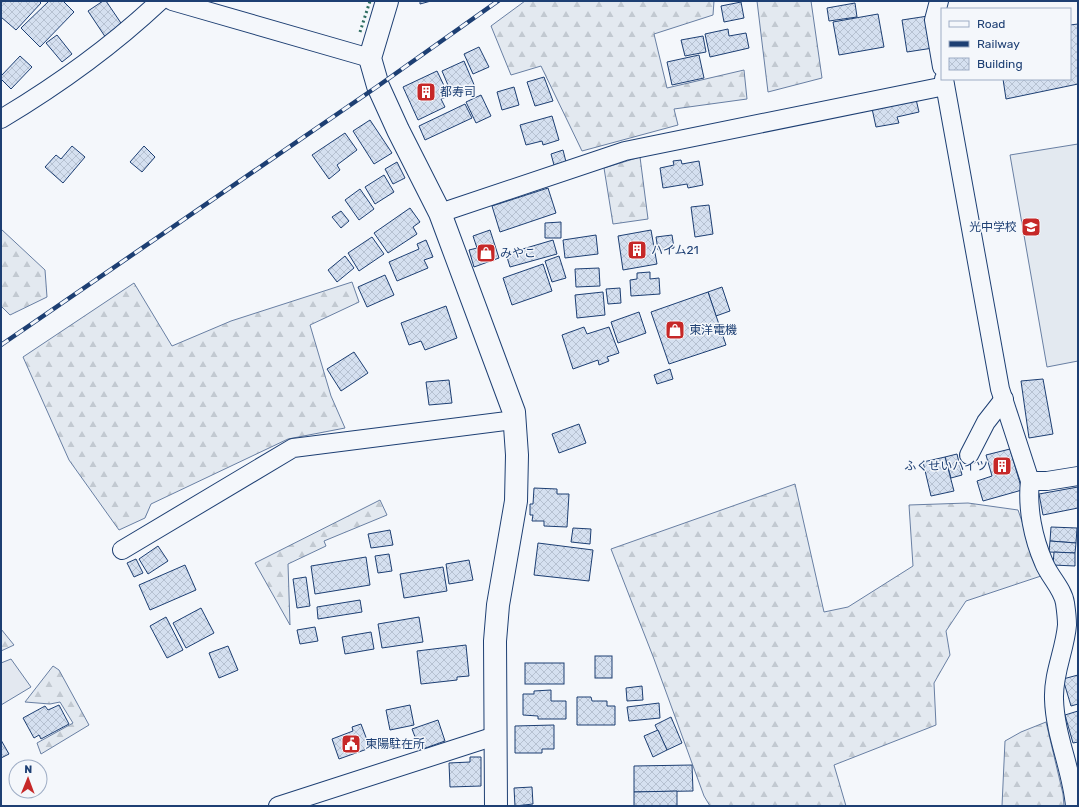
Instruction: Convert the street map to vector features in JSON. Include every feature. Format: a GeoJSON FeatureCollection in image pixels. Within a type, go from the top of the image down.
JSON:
{"type":"FeatureCollection","features":[{"type":"Feature","properties":{"kind":"street"},"geometry":{"type":"LineString","coordinates":[[1,119],[38,97],[96,57],[128,31],[160,1]]}},
{"type":"Feature","properties":{"kind":"street"},"geometry":{"type":"LineString","coordinates":[[172,1],[370,58]]}},
{"type":"Feature","properties":{"kind":"street"},"geometry":{"type":"LineString","coordinates":[[387,1],[370,58],[378,86],[394,122],[440,213],[514,412],[517,455],[516,501],[498,605],[495,641],[494,736],[496,806]]}},
{"type":"Feature","properties":{"kind":"street"},"geometry":{"type":"LineString","coordinates":[[939,1],[934,20],[941,61]]}},
{"type":"Feature","properties":{"kind":"street"},"geometry":{"type":"LineString","coordinates":[[440,213],[625,151],[945,82],[1000,389],[1030,481],[1028,497],[1033,531],[1044,564],[1065,601],[1067,624],[1056,675],[1054,699],[1056,724],[1075,796]]}},
{"type":"Feature","properties":{"kind":"street"},"geometry":{"type":"LineString","coordinates":[[969,455],[986,422],[1004,399]]}},
{"type":"Feature","properties":{"kind":"street"},"geometry":{"type":"LineString","coordinates":[[122,550],[293,448],[514,420]]}},
{"type":"Feature","properties":{"kind":"street"},"geometry":{"type":"LineString","coordinates":[[1030,481],[1047,481],[1078,476]]}},
{"type":"Feature","properties":{"kind":"street"},"geometry":{"type":"LineString","coordinates":[[278,806],[494,736]]}},
{"type":"Feature","properties":{"kind":"green space"},"geometry":{"type":"Polygon","coordinates":[[[525,1],[714,1],[713,15],[654,34],[667,88],[744,70],[747,99],[674,109],[678,125],[582,151],[541,66],[511,75],[491,26],[525,1]]]}},
{"type":"Feature","properties":{"kind":"green space"},"geometry":{"type":"Polygon","coordinates":[[[757,1],[811,1],[822,78],[768,92],[757,1]]]}},
{"type":"Feature","properties":{"kind":"green space"},"geometry":{"type":"Polygon","coordinates":[[[1078,144],[1078,361],[1047,367],[1010,155],[1078,144]]]}},
{"type":"Feature","properties":{"kind":"green space"},"geometry":{"type":"Polygon","coordinates":[[[640,157],[648,219],[613,224],[604,168],[640,157]]]}},
{"type":"Feature","properties":{"kind":"green space"},"geometry":{"type":"Polygon","coordinates":[[[1,229],[45,270],[47,297],[10,315],[1,306],[1,229]]]}},
{"type":"Feature","properties":{"kind":"green space"},"geometry":{"type":"Polygon","coordinates":[[[352,282],[359,302],[310,325],[331,396],[345,428],[288,439],[151,504],[145,518],[119,530],[69,460],[23,357],[134,283],[172,346],[231,321],[352,282]]]}},
{"type":"Feature","properties":{"kind":"green space"},"geometry":{"type":"Polygon","coordinates":[[[795,484],[824,612],[848,607],[913,566],[909,505],[968,503],[1018,510],[1041,576],[966,601],[946,631],[950,655],[934,683],[936,725],[834,765],[846,806],[710,806],[704,796],[654,659],[611,549],[795,484]]]}},
{"type":"Feature","properties":{"kind":"green space"},"geometry":{"type":"Polygon","coordinates":[[[380,500],[387,515],[324,541],[326,546],[288,564],[290,625],[255,563],[380,500]]]}},
{"type":"Feature","properties":{"kind":"green space"},"geometry":{"type":"Polygon","coordinates":[[[1,629],[14,645],[1,651],[1,629]]]}},
{"type":"Feature","properties":{"kind":"green space"},"geometry":{"type":"Polygon","coordinates":[[[53,666],[59,670],[89,725],[41,754],[37,743],[73,723],[60,702],[50,704],[25,702],[53,666]]]}},
{"type":"Feature","properties":{"kind":"green space"},"geometry":{"type":"Polygon","coordinates":[[[1046,722],[1063,794],[1064,806],[1002,806],[1005,741],[1021,732],[1046,722]]]}},
{"type":"Feature","properties":{"kind":"shaded area"},"geometry":{"type":"Polygon","coordinates":[[[11,659],[31,687],[1,705],[1,663],[11,659]]]}},
{"type":"Feature","properties":{"kind":"building"},"geometry":{"type":"Polygon","coordinates":[[[1,1],[39,1],[41,3],[16,30],[1,17],[1,1]]]}},
{"type":"Feature","properties":{"kind":"building"},"geometry":{"type":"Polygon","coordinates":[[[49,1],[63,1],[74,12],[40,47],[21,28],[49,1]]]}},
{"type":"Feature","properties":{"kind":"building"},"geometry":{"type":"Polygon","coordinates":[[[103,1],[106,1],[123,26],[106,38],[88,11],[103,1]]]}},
{"type":"Feature","properties":{"kind":"building"},"geometry":{"type":"Polygon","coordinates":[[[420,1],[431,1],[420,4],[420,1]]]}},
{"type":"Feature","properties":{"kind":"building"},"geometry":{"type":"Polygon","coordinates":[[[741,2],[744,18],[724,22],[721,6],[741,2]]]}},
{"type":"Feature","properties":{"kind":"building"},"geometry":{"type":"Polygon","coordinates":[[[855,3],[857,17],[829,21],[827,8],[855,3]]]}},
{"type":"Feature","properties":{"kind":"building"},"geometry":{"type":"Polygon","coordinates":[[[878,14],[884,47],[839,55],[833,22],[878,14]]]}},
{"type":"Feature","properties":{"kind":"building"},"geometry":{"type":"Polygon","coordinates":[[[928,16],[933,48],[907,52],[902,20],[928,16]]]}},
{"type":"Feature","properties":{"kind":"building"},"geometry":{"type":"Polygon","coordinates":[[[1078,24],[1078,84],[1006,99],[1003,80],[1071,80],[1071,25],[1078,24]]]}},
{"type":"Feature","properties":{"kind":"building"},"geometry":{"type":"Polygon","coordinates":[[[728,29],[729,36],[746,33],[749,48],[710,57],[705,34],[728,29]]]}},
{"type":"Feature","properties":{"kind":"building"},"geometry":{"type":"Polygon","coordinates":[[[57,35],[72,54],[62,62],[46,43],[57,35]]]}},
{"type":"Feature","properties":{"kind":"building"},"geometry":{"type":"Polygon","coordinates":[[[703,36],[706,52],[685,56],[681,40],[703,36]]]}},
{"type":"Feature","properties":{"kind":"building"},"geometry":{"type":"Polygon","coordinates":[[[479,47],[489,67],[473,74],[464,54],[479,47]]]}},
{"type":"Feature","properties":{"kind":"building"},"geometry":{"type":"Polygon","coordinates":[[[699,55],[704,78],[672,85],[667,62],[699,55]]]}},
{"type":"Feature","properties":{"kind":"building"},"geometry":{"type":"Polygon","coordinates":[[[20,56],[32,67],[11,89],[1,79],[1,76],[20,56]]]}},
{"type":"Feature","properties":{"kind":"building"},"geometry":{"type":"Polygon","coordinates":[[[464,61],[475,87],[453,97],[442,71],[464,61]]]}},
{"type":"Feature","properties":{"kind":"building","name":"都寿司"},"geometry":{"type":"Polygon","coordinates":[[[437,71],[449,96],[441,99],[445,107],[418,120],[403,87],[437,71]]]}},
{"type":"Feature","properties":{"kind":"building"},"geometry":{"type":"Polygon","coordinates":[[[544,77],[553,101],[535,106],[527,82],[544,77]]]}},
{"type":"Feature","properties":{"kind":"building"},"geometry":{"type":"Polygon","coordinates":[[[514,87],[519,105],[502,110],[497,92],[514,87]]]}},
{"type":"Feature","properties":{"kind":"building"},"geometry":{"type":"Polygon","coordinates":[[[481,95],[491,116],[476,123],[466,102],[481,95]]]}},
{"type":"Feature","properties":{"kind":"building"},"geometry":{"type":"Polygon","coordinates":[[[915,95],[919,112],[897,117],[899,123],[876,127],[871,104],[915,95]]]}},
{"type":"Feature","properties":{"kind":"building"},"geometry":{"type":"Polygon","coordinates":[[[465,104],[472,118],[425,140],[419,126],[465,104]]]}},
{"type":"Feature","properties":{"kind":"building"},"geometry":{"type":"Polygon","coordinates":[[[552,116],[559,140],[543,145],[542,141],[526,145],[520,125],[552,116]]]}},
{"type":"Feature","properties":{"kind":"building"},"geometry":{"type":"Polygon","coordinates":[[[370,120],[392,153],[374,164],[353,131],[370,120]]]}},
{"type":"Feature","properties":{"kind":"building"},"geometry":{"type":"Polygon","coordinates":[[[345,133],[357,150],[337,165],[340,170],[329,179],[312,155],[345,133]]]}},
{"type":"Feature","properties":{"kind":"building"},"geometry":{"type":"Polygon","coordinates":[[[72,146],[85,157],[63,183],[45,167],[56,155],[61,159],[72,146]]]}},
{"type":"Feature","properties":{"kind":"building"},"geometry":{"type":"Polygon","coordinates":[[[144,146],[155,157],[142,172],[130,162],[144,146]]]}},
{"type":"Feature","properties":{"kind":"building"},"geometry":{"type":"Polygon","coordinates":[[[563,150],[566,162],[554,165],[551,154],[563,150]]]}},
{"type":"Feature","properties":{"kind":"building"},"geometry":{"type":"Polygon","coordinates":[[[681,160],[682,164],[699,161],[703,185],[688,188],[687,184],[663,188],[660,168],[674,165],[673,161],[681,160]]]}},
{"type":"Feature","properties":{"kind":"building"},"geometry":{"type":"Polygon","coordinates":[[[397,162],[405,178],[393,184],[385,169],[397,162]]]}},
{"type":"Feature","properties":{"kind":"building"},"geometry":{"type":"Polygon","coordinates":[[[384,175],[394,192],[375,204],[365,187],[384,175]]]}},
{"type":"Feature","properties":{"kind":"building"},"geometry":{"type":"Polygon","coordinates":[[[548,188],[556,213],[500,232],[492,206],[548,188]]]}},
{"type":"Feature","properties":{"kind":"building"},"geometry":{"type":"Polygon","coordinates":[[[360,189],[374,209],[359,220],[345,200],[360,189]]]}},
{"type":"Feature","properties":{"kind":"building"},"geometry":{"type":"Polygon","coordinates":[[[709,205],[713,234],[695,237],[691,207],[709,205]]]}},
{"type":"Feature","properties":{"kind":"building"},"geometry":{"type":"Polygon","coordinates":[[[410,208],[420,222],[413,227],[417,234],[388,253],[374,233],[410,208]]]}},
{"type":"Feature","properties":{"kind":"building"},"geometry":{"type":"Polygon","coordinates":[[[341,211],[349,221],[341,228],[332,217],[341,211]]]}},
{"type":"Feature","properties":{"kind":"building"},"geometry":{"type":"Polygon","coordinates":[[[561,222],[561,238],[545,238],[545,223],[561,222]]]}},
{"type":"Feature","properties":{"kind":"building"},"geometry":{"type":"Polygon","coordinates":[[[490,230],[499,258],[474,267],[469,250],[477,248],[473,236],[490,230]]]}},
{"type":"Feature","properties":{"kind":"building","name":"ハイム21"},"geometry":{"type":"Polygon","coordinates":[[[651,230],[657,264],[623,270],[618,236],[651,230]]]}},
{"type":"Feature","properties":{"kind":"building"},"geometry":{"type":"Polygon","coordinates":[[[596,235],[598,254],[565,258],[563,240],[596,235]]]}},
{"type":"Feature","properties":{"kind":"building"},"geometry":{"type":"Polygon","coordinates":[[[672,235],[674,248],[658,250],[656,237],[672,235]]]}},
{"type":"Feature","properties":{"kind":"building"},"geometry":{"type":"Polygon","coordinates":[[[372,237],[384,254],[359,271],[348,253],[372,237]]]}},
{"type":"Feature","properties":{"kind":"building"},"geometry":{"type":"Polygon","coordinates":[[[426,240],[433,257],[424,260],[428,268],[397,281],[389,262],[419,249],[417,244],[426,240]]]}},
{"type":"Feature","properties":{"kind":"building"},"geometry":{"type":"Polygon","coordinates":[[[553,240],[557,254],[510,267],[506,254],[553,240]]]}},
{"type":"Feature","properties":{"kind":"building"},"geometry":{"type":"Polygon","coordinates":[[[345,256],[354,268],[337,282],[328,270],[345,256]]]}},
{"type":"Feature","properties":{"kind":"building"},"geometry":{"type":"Polygon","coordinates":[[[559,256],[566,278],[552,282],[545,261],[559,256]]]}},
{"type":"Feature","properties":{"kind":"building"},"geometry":{"type":"Polygon","coordinates":[[[543,264],[552,291],[512,305],[503,278],[543,264]]]}},
{"type":"Feature","properties":{"kind":"building"},"geometry":{"type":"Polygon","coordinates":[[[599,268],[600,286],[576,287],[575,269],[599,268]]]}},
{"type":"Feature","properties":{"kind":"building"},"geometry":{"type":"Polygon","coordinates":[[[650,272],[650,279],[659,278],[660,294],[631,296],[630,280],[637,279],[637,273],[650,272]]]}},
{"type":"Feature","properties":{"kind":"building"},"geometry":{"type":"Polygon","coordinates":[[[385,275],[394,295],[367,307],[358,287],[385,275]]]}},
{"type":"Feature","properties":{"kind":"building"},"geometry":{"type":"Polygon","coordinates":[[[722,287],[730,311],[716,316],[708,292],[722,287]]]}},
{"type":"Feature","properties":{"kind":"building"},"geometry":{"type":"Polygon","coordinates":[[[620,288],[621,303],[608,304],[606,289],[620,288]]]}},
{"type":"Feature","properties":{"kind":"building"},"geometry":{"type":"Polygon","coordinates":[[[603,292],[605,315],[577,318],[575,295],[603,292]]]}},
{"type":"Feature","properties":{"kind":"building"},"geometry":{"type":"Polygon","coordinates":[[[708,292],[726,345],[669,364],[651,312],[708,292]]]}},
{"type":"Feature","properties":{"kind":"building"},"geometry":{"type":"Polygon","coordinates":[[[446,306],[457,338],[425,350],[421,341],[409,345],[401,323],[446,306]]]}},
{"type":"Feature","properties":{"kind":"building"},"geometry":{"type":"Polygon","coordinates":[[[639,312],[646,333],[618,343],[611,322],[639,312]]]}},
{"type":"Feature","properties":{"kind":"building"},"geometry":{"type":"Polygon","coordinates":[[[584,327],[587,334],[609,327],[619,353],[607,357],[609,361],[599,365],[598,360],[573,369],[562,335],[584,327]]]}},
{"type":"Feature","properties":{"kind":"building"},"geometry":{"type":"Polygon","coordinates":[[[354,352],[368,373],[341,391],[327,369],[354,352]]]}},
{"type":"Feature","properties":{"kind":"building"},"geometry":{"type":"Polygon","coordinates":[[[670,369],[673,379],[657,384],[654,375],[670,369]]]}},
{"type":"Feature","properties":{"kind":"building"},"geometry":{"type":"Polygon","coordinates":[[[1043,379],[1053,434],[1029,438],[1021,381],[1043,379]]]}},
{"type":"Feature","properties":{"kind":"building"},"geometry":{"type":"Polygon","coordinates":[[[449,380],[452,403],[429,405],[426,382],[449,380]]]}},
{"type":"Feature","properties":{"kind":"building"},"geometry":{"type":"Polygon","coordinates":[[[579,424],[586,443],[559,453],[552,434],[579,424]]]}},
{"type":"Feature","properties":{"kind":"building","name":"ふくせいハイツ"},"geometry":{"type":"Polygon","coordinates":[[[1010,449],[1022,490],[983,501],[977,481],[992,476],[986,455],[1010,449]]]}},
{"type":"Feature","properties":{"kind":"building"},"geometry":{"type":"Polygon","coordinates":[[[957,454],[962,475],[951,478],[945,457],[957,454]]]}},
{"type":"Feature","properties":{"kind":"building"},"geometry":{"type":"Polygon","coordinates":[[[945,457],[954,491],[931,496],[923,462],[945,457]]]}},
{"type":"Feature","properties":{"kind":"building"},"geometry":{"type":"Polygon","coordinates":[[[1078,487],[1078,508],[1043,515],[1039,494],[1078,487]]]}},
{"type":"Feature","properties":{"kind":"building"},"geometry":{"type":"Polygon","coordinates":[[[534,488],[557,489],[557,494],[569,494],[567,527],[544,526],[544,521],[532,521],[533,515],[530,515],[530,504],[533,504],[534,488]]]}},
{"type":"Feature","properties":{"kind":"building"},"geometry":{"type":"Polygon","coordinates":[[[1051,527],[1077,528],[1076,543],[1050,541],[1051,527]]]}},
{"type":"Feature","properties":{"kind":"building"},"geometry":{"type":"Polygon","coordinates":[[[573,528],[591,529],[590,544],[571,542],[573,528]]]}},
{"type":"Feature","properties":{"kind":"building"},"geometry":{"type":"Polygon","coordinates":[[[390,530],[393,545],[371,548],[368,534],[390,530]]]}},
{"type":"Feature","properties":{"kind":"building"},"geometry":{"type":"Polygon","coordinates":[[[1050,541],[1076,543],[1075,553],[1049,552],[1050,541]]]}},
{"type":"Feature","properties":{"kind":"building"},"geometry":{"type":"Polygon","coordinates":[[[538,543],[593,550],[589,581],[534,575],[538,543]]]}},
{"type":"Feature","properties":{"kind":"building"},"geometry":{"type":"Polygon","coordinates":[[[158,546],[168,561],[148,574],[139,559],[158,546]]]}},
{"type":"Feature","properties":{"kind":"building"},"geometry":{"type":"Polygon","coordinates":[[[1054,552],[1075,553],[1075,566],[1053,565],[1054,552]]]}},
{"type":"Feature","properties":{"kind":"building"},"geometry":{"type":"Polygon","coordinates":[[[389,554],[392,571],[378,573],[375,556],[389,554]]]}},
{"type":"Feature","properties":{"kind":"building"},"geometry":{"type":"Polygon","coordinates":[[[366,557],[370,585],[315,594],[311,566],[366,557]]]}},
{"type":"Feature","properties":{"kind":"building"},"geometry":{"type":"Polygon","coordinates":[[[136,559],[143,573],[134,577],[127,563],[136,559]]]}},
{"type":"Feature","properties":{"kind":"building"},"geometry":{"type":"Polygon","coordinates":[[[469,560],[473,580],[449,584],[446,564],[469,560]]]}},
{"type":"Feature","properties":{"kind":"building"},"geometry":{"type":"Polygon","coordinates":[[[185,565],[196,590],[150,610],[139,585],[185,565]]]}},
{"type":"Feature","properties":{"kind":"building"},"geometry":{"type":"Polygon","coordinates":[[[443,567],[447,591],[404,598],[400,574],[443,567]]]}},
{"type":"Feature","properties":{"kind":"building"},"geometry":{"type":"Polygon","coordinates":[[[306,577],[310,606],[297,608],[293,579],[306,577]]]}},
{"type":"Feature","properties":{"kind":"building"},"geometry":{"type":"Polygon","coordinates":[[[360,600],[362,612],[318,619],[317,607],[360,600]]]}},
{"type":"Feature","properties":{"kind":"building"},"geometry":{"type":"Polygon","coordinates":[[[201,608],[214,633],[186,648],[173,623],[201,608]]]}},
{"type":"Feature","properties":{"kind":"building"},"geometry":{"type":"Polygon","coordinates":[[[166,617],[183,650],[167,658],[150,626],[166,617]]]}},
{"type":"Feature","properties":{"kind":"building"},"geometry":{"type":"Polygon","coordinates":[[[419,617],[423,642],[382,648],[378,624],[419,617]]]}},
{"type":"Feature","properties":{"kind":"building"},"geometry":{"type":"Polygon","coordinates":[[[315,627],[318,641],[300,644],[297,630],[315,627]]]}},
{"type":"Feature","properties":{"kind":"building"},"geometry":{"type":"Polygon","coordinates":[[[371,632],[374,649],[345,654],[342,637],[371,632]]]}},
{"type":"Feature","properties":{"kind":"building"},"geometry":{"type":"Polygon","coordinates":[[[466,645],[469,676],[457,677],[457,680],[421,684],[417,651],[466,645]]]}},
{"type":"Feature","properties":{"kind":"building"},"geometry":{"type":"Polygon","coordinates":[[[228,646],[238,670],[219,678],[209,653],[228,646]]]}},
{"type":"Feature","properties":{"kind":"building"},"geometry":{"type":"Polygon","coordinates":[[[595,656],[612,656],[612,678],[595,678],[595,656]]]}},
{"type":"Feature","properties":{"kind":"building"},"geometry":{"type":"Polygon","coordinates":[[[525,663],[564,663],[564,684],[525,684],[525,663]]]}},
{"type":"Feature","properties":{"kind":"building"},"geometry":{"type":"Polygon","coordinates":[[[1078,675],[1078,704],[1071,706],[1063,679],[1078,675]]]}},
{"type":"Feature","properties":{"kind":"building"},"geometry":{"type":"Polygon","coordinates":[[[642,686],[643,700],[627,701],[626,688],[642,686]]]}},
{"type":"Feature","properties":{"kind":"building"},"geometry":{"type":"Polygon","coordinates":[[[551,690],[551,701],[566,701],[566,719],[538,719],[538,716],[523,715],[523,694],[534,694],[534,691],[551,690]]]}},
{"type":"Feature","properties":{"kind":"building"},"geometry":{"type":"Polygon","coordinates":[[[577,697],[591,697],[592,701],[607,701],[607,706],[615,706],[615,725],[577,725],[577,697]]]}},
{"type":"Feature","properties":{"kind":"building"},"geometry":{"type":"Polygon","coordinates":[[[659,703],[660,718],[629,721],[627,707],[659,703]]]}},
{"type":"Feature","properties":{"kind":"building"},"geometry":{"type":"Polygon","coordinates":[[[59,705],[69,724],[41,739],[39,735],[34,738],[23,718],[45,706],[48,710],[59,705]]]}},
{"type":"Feature","properties":{"kind":"building"},"geometry":{"type":"Polygon","coordinates":[[[410,705],[414,725],[390,730],[386,710],[410,705]]]}},
{"type":"Feature","properties":{"kind":"building"},"geometry":{"type":"Polygon","coordinates":[[[1078,711],[1078,742],[1073,743],[1065,715],[1078,711]]]}},
{"type":"Feature","properties":{"kind":"building"},"geometry":{"type":"Polygon","coordinates":[[[671,717],[682,743],[667,750],[655,725],[671,717]]]}},
{"type":"Feature","properties":{"kind":"building"},"geometry":{"type":"Polygon","coordinates":[[[438,720],[445,741],[420,750],[412,729],[438,720]]]}},
{"type":"Feature","properties":{"kind":"building","name":"東陽駐在所"},"geometry":{"type":"Polygon","coordinates":[[[361,724],[370,748],[339,759],[332,739],[353,731],[352,727],[361,724]]]}},
{"type":"Feature","properties":{"kind":"building"},"geometry":{"type":"Polygon","coordinates":[[[554,725],[554,749],[542,749],[542,753],[515,753],[515,726],[554,725]]]}},
{"type":"Feature","properties":{"kind":"building"},"geometry":{"type":"Polygon","coordinates":[[[658,730],[667,750],[653,757],[644,736],[658,730]]]}},
{"type":"Feature","properties":{"kind":"building"},"geometry":{"type":"Polygon","coordinates":[[[1,740],[9,754],[1,758],[1,740]]]}},
{"type":"Feature","properties":{"kind":"building"},"geometry":{"type":"Polygon","coordinates":[[[470,757],[481,757],[481,786],[450,787],[449,763],[470,762],[470,757]]]}},
{"type":"Feature","properties":{"kind":"building"},"geometry":{"type":"Polygon","coordinates":[[[692,765],[693,791],[634,792],[634,766],[692,765]]]}},
{"type":"Feature","properties":{"kind":"building"},"geometry":{"type":"Polygon","coordinates":[[[532,787],[533,804],[515,806],[514,788],[532,787]]]}},
{"type":"Feature","properties":{"kind":"building"},"geometry":{"type":"Polygon","coordinates":[[[677,791],[677,806],[634,806],[634,792],[677,791]]]}},
{"type":"Feature","properties":{"kind":"railway"},"geometry":{"type":"LineString","coordinates":[[1,345],[378,86],[498,1]]}},
{"type":"Feature","properties":{"kind":"hedge"},"geometry":{"type":"LineString","coordinates":[[360,32],[370,1]]}},
{"type":"Feature","properties":{"kind":"place","name":"都寿司"},"geometry":{"type":"Point","coordinates":[426,92]}},
{"type":"Feature","properties":{"kind":"place","name":"光中学校"},"geometry":{"type":"Point","coordinates":[1031,227]}},
{"type":"Feature","properties":{"kind":"place","name":"ハイム21"},"geometry":{"type":"Point","coordinates":[637,250]}},
{"type":"Feature","properties":{"kind":"place","name":"みやこ"},"geometry":{"type":"Point","coordinates":[486,253]}},
{"type":"Feature","properties":{"kind":"place","name":"東洋電機"},"geometry":{"type":"Point","coordinates":[675,330]}},
{"type":"Feature","properties":{"kind":"place","name":"ふくせいハイツ"},"geometry":{"type":"Point","coordinates":[1002,466]}},
{"type":"Feature","properties":{"kind":"place","name":"東陽駐在所"},"geometry":{"type":"Point","coordinates":[351,744]}}]}
